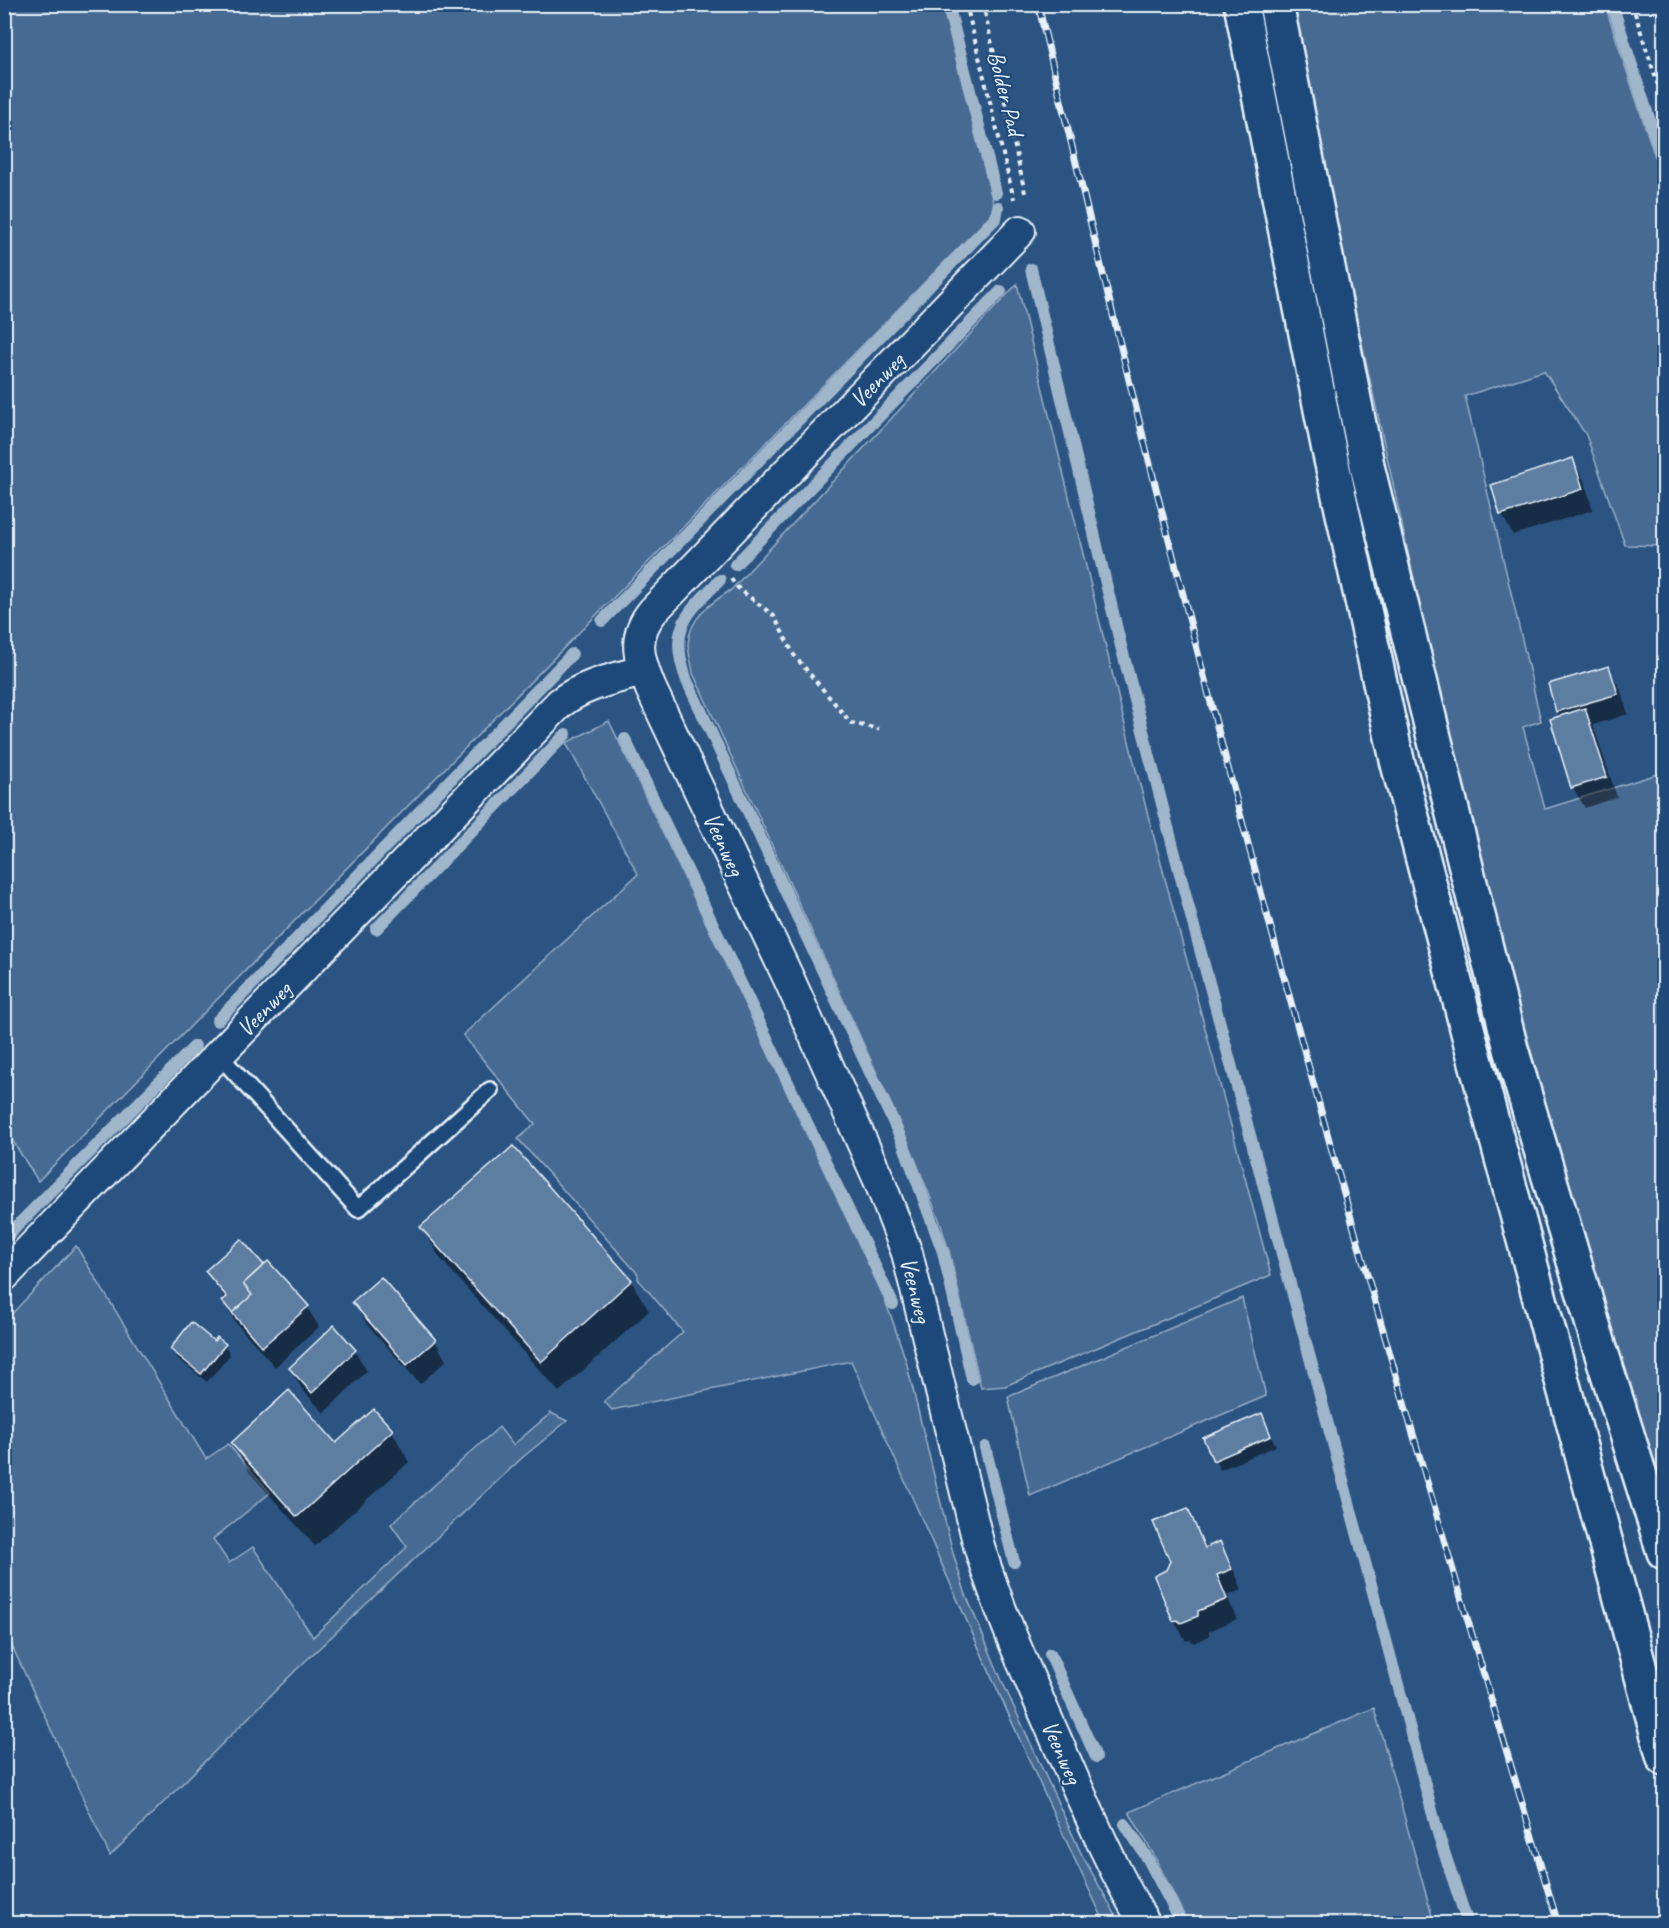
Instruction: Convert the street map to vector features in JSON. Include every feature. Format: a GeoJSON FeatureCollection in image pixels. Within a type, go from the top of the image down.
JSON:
{"type":"FeatureCollection","features":[{"type":"Feature","properties":{"kind":"main road"},"geometry":{"type":"LineString","coordinates":[[1241,4],[1329,450],[1397,760],[1474,1055],[1665,1758]]}},
{"type":"Feature","properties":{"kind":"main road"},"geometry":{"type":"LineString","coordinates":[[1276,4],[1368,470],[1511,1049],[1603,1356],[1665,1552]]}},
{"type":"Feature","properties":{"kind":"street","name":"Veenweg"},"geometry":{"type":"LineString","coordinates":[[1020,231],[653,611],[642,627],[639,655],[643,671],[789,979],[892,1211],[907,1253],[979,1546],[991,1584],[1007,1629],[1101,1843],[1145,1923]]}},
{"type":"Feature","properties":{"kind":"street","name":"Veenweg"},"geometry":{"type":"LineString","coordinates":[[4,1276],[560,703],[592,685],[643,671]]}},
{"type":"Feature","properties":{"kind":"lane"},"geometry":{"type":"LineString","coordinates":[[219,1055],[358,1209],[490,1090]]}},
{"type":"Feature","properties":{"kind":"path","name":"Bolder Pad"},"geometry":{"type":"LineString","coordinates":[[966,4],[1011,189]]}},
{"type":"Feature","properties":{"kind":"path","name":"Bolder Pad"},"geometry":{"type":"LineString","coordinates":[[983,4],[1023,177]]}},
{"type":"Feature","properties":{"kind":"path"},"geometry":{"type":"LineString","coordinates":[[1632,4],[1665,104]]}},
{"type":"Feature","properties":{"kind":"path"},"geometry":{"type":"LineString","coordinates":[[710,553],[738,588],[774,616],[794,655],[851,723],[879,729]]}},
{"type":"Feature","properties":{"kind":"shaded area"},"geometry":{"type":"Polygon","coordinates":[[[5,4],[942,5],[994,206],[990,216],[38,1181],[4,1127],[5,4]]]}},
{"type":"Feature","properties":{"kind":"shaded area"},"geometry":{"type":"Polygon","coordinates":[[[1292,5],[1605,5],[1664,184],[1664,546],[1625,545],[1586,435],[1544,371],[1465,396],[1541,721],[1523,727],[1545,809],[1664,772],[1664,1508],[1635,1423],[1513,987],[1430,652],[1313,121],[1292,5]]]}},
{"type":"Feature","properties":{"kind":"shaded area"},"geometry":{"type":"Polygon","coordinates":[[[1017,284],[1136,770],[1271,1275],[1005,1386],[981,1388],[940,1222],[908,1141],[693,673],[688,644],[692,626],[703,612],[731,590],[1017,284]]]}},
{"type":"Feature","properties":{"kind":"shaded area"},"geometry":{"type":"Polygon","coordinates":[[[609,721],[872,1269],[906,1361],[953,1553],[966,1595],[1002,1681],[1081,1853],[1120,1923],[1105,1923],[1008,1713],[851,1361],[612,1410],[604,1401],[683,1332],[638,1279],[638,1274],[518,1139],[535,1124],[463,1035],[638,874],[566,743],[609,721]]]}},
{"type":"Feature","properties":{"kind":"shaded area"},"geometry":{"type":"Polygon","coordinates":[[[76,1246],[206,1459],[228,1444],[270,1493],[213,1539],[229,1563],[253,1547],[313,1637],[407,1547],[391,1524],[499,1427],[513,1445],[551,1413],[567,1421],[523,1457],[298,1668],[110,1856],[5,1631],[5,1321],[76,1246]]]}},
{"type":"Feature","properties":{"kind":"shaded area"},"geometry":{"type":"Polygon","coordinates":[[[1242,1298],[1266,1396],[1030,1496],[1008,1397],[1242,1298]]]}},
{"type":"Feature","properties":{"kind":"shaded area"},"geometry":{"type":"Polygon","coordinates":[[[1374,1708],[1434,1923],[1188,1923],[1153,1853],[1129,1812],[1374,1708]]]}},
{"type":"Feature","properties":{"kind":"building"},"geometry":{"type":"Polygon","coordinates":[[[1573,458],[1583,489],[1500,515],[1491,485],[1573,458]]]}},
{"type":"Feature","properties":{"kind":"building"},"geometry":{"type":"Polygon","coordinates":[[[1609,666],[1618,694],[1556,712],[1548,684],[1609,666]]]}},
{"type":"Feature","properties":{"kind":"building"},"geometry":{"type":"Polygon","coordinates":[[[1585,708],[1607,777],[1571,788],[1550,719],[1585,708]]]}},
{"type":"Feature","properties":{"kind":"building"},"geometry":{"type":"Polygon","coordinates":[[[513,1146],[632,1280],[541,1362],[420,1227],[513,1146]]]}},
{"type":"Feature","properties":{"kind":"building"},"geometry":{"type":"Polygon","coordinates":[[[241,1239],[264,1265],[243,1284],[252,1295],[232,1313],[222,1301],[227,1297],[205,1271],[241,1239]]]}},
{"type":"Feature","properties":{"kind":"building"},"geometry":{"type":"Polygon","coordinates":[[[268,1261],[309,1306],[262,1347],[232,1313],[252,1295],[243,1284],[268,1261]]]}},
{"type":"Feature","properties":{"kind":"building"},"geometry":{"type":"Polygon","coordinates":[[[381,1277],[436,1340],[407,1365],[352,1302],[381,1277]]]}},
{"type":"Feature","properties":{"kind":"building"},"geometry":{"type":"Polygon","coordinates":[[[191,1322],[214,1341],[217,1337],[226,1344],[201,1374],[170,1349],[191,1322]]]}},
{"type":"Feature","properties":{"kind":"building"},"geometry":{"type":"Polygon","coordinates":[[[334,1325],[356,1350],[312,1393],[289,1368],[334,1325]]]}},
{"type":"Feature","properties":{"kind":"building"},"geometry":{"type":"Polygon","coordinates":[[[289,1390],[336,1443],[374,1409],[393,1430],[297,1517],[231,1443],[289,1390]]]}},
{"type":"Feature","properties":{"kind":"building"},"geometry":{"type":"Polygon","coordinates":[[[1262,1413],[1271,1436],[1213,1461],[1203,1438],[1262,1413]]]}},
{"type":"Feature","properties":{"kind":"building"},"geometry":{"type":"Polygon","coordinates":[[[1188,1508],[1205,1548],[1220,1541],[1232,1569],[1217,1575],[1227,1599],[1198,1611],[1198,1616],[1181,1623],[1177,1620],[1173,1621],[1154,1576],[1166,1570],[1170,1561],[1153,1522],[1188,1508]]]}},
{"type":"Feature","properties":{"kind":"waterway"},"geometry":{"type":"LineString","coordinates":[[948,4],[996,193]]}},
{"type":"Feature","properties":{"kind":"waterway"},"geometry":{"type":"LineString","coordinates":[[1612,4],[1664,164]]}},
{"type":"Feature","properties":{"kind":"waterway"},"geometry":{"type":"LineString","coordinates":[[602,621],[996,218],[998,207]]}},
{"type":"Feature","properties":{"kind":"waterway"},"geometry":{"type":"LineString","coordinates":[[1031,269],[1120,642],[1191,916],[1439,1837],[1468,1924]]}},
{"type":"Feature","properties":{"kind":"waterway"},"geometry":{"type":"LineString","coordinates":[[735,565],[1001,291]]}},
{"type":"Feature","properties":{"kind":"waterway"},"geometry":{"type":"LineString","coordinates":[[720,580],[697,603],[683,624],[679,648],[687,681],[903,1143],[943,1252],[972,1379]]}},
{"type":"Feature","properties":{"kind":"waterway"},"geometry":{"type":"LineString","coordinates":[[217,1021],[572,654]]}},
{"type":"Feature","properties":{"kind":"waterway"},"geometry":{"type":"LineString","coordinates":[[376,929],[566,734]]}},
{"type":"Feature","properties":{"kind":"waterway"},"geometry":{"type":"LineString","coordinates":[[625,739],[893,1304]]}},
{"type":"Feature","properties":{"kind":"waterway"},"geometry":{"type":"LineString","coordinates":[[4,1239],[195,1046]]}},
{"type":"Feature","properties":{"kind":"waterway"},"geometry":{"type":"LineString","coordinates":[[985,1447],[1014,1562]]}},
{"type":"Feature","properties":{"kind":"waterway"},"geometry":{"type":"LineString","coordinates":[[1050,1654],[1096,1757]]}},
{"type":"Feature","properties":{"kind":"waterway"},"geometry":{"type":"LineString","coordinates":[[1125,1824],[1148,1859],[1182,1924]]}},
{"type":"Feature","properties":{"kind":"railway"},"geometry":{"type":"LineString","coordinates":[[1038,4],[1150,466],[1270,925],[1375,1301],[1558,1924]]}}]}
